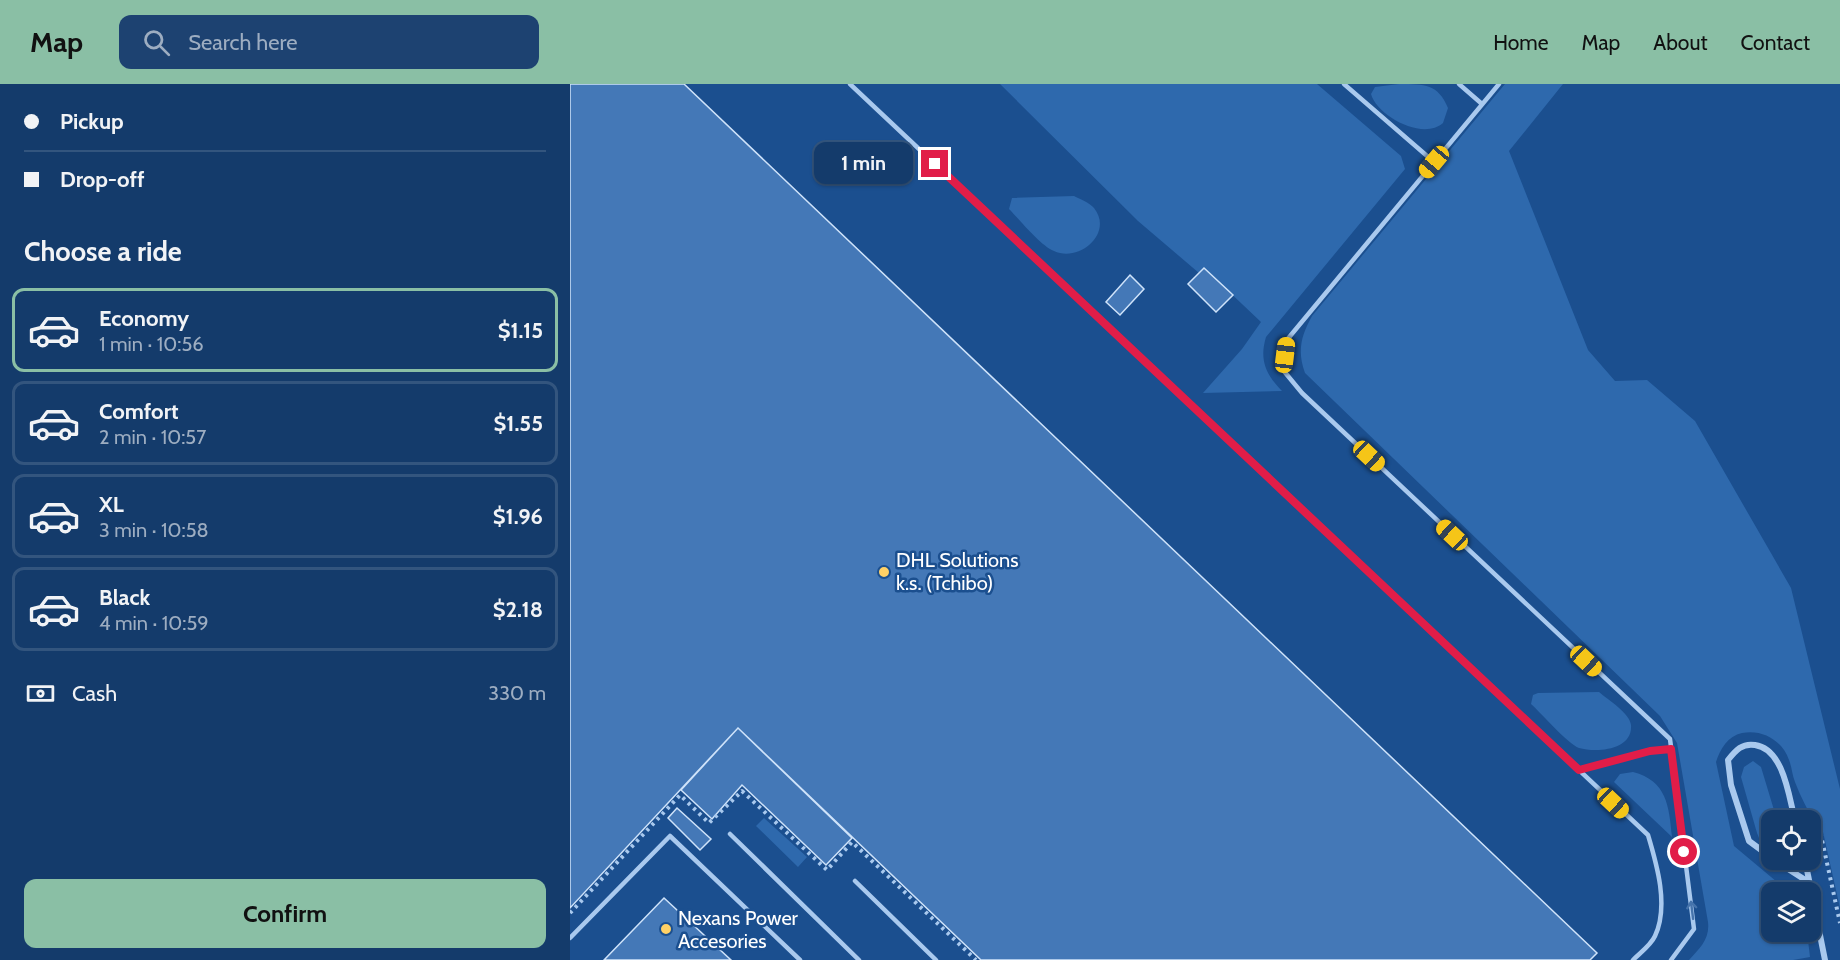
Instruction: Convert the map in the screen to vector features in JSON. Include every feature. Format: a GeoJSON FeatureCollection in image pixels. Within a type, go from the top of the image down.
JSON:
{"type":"FeatureCollection","features":[{"type":"Feature","properties":{"kind":"street"},"geometry":{"type":"LineString","coordinates":[[1761,850],[1749,841],[1731,784],[1728,760],[1735,751],[1744,745],[1758,745],[1770,751],[1782,774],[1792,810]]}},
{"type":"Feature","properties":{"kind":"street"},"geometry":{"type":"LineString","coordinates":[[1789,870],[1807,882]]}},
{"type":"Feature","properties":{"kind":"street"},"geometry":{"type":"LineString","coordinates":[[1821,940],[1825,960]]}},
{"type":"Feature","properties":{"kind":"lane"},"geometry":{"type":"LineString","coordinates":[[850,84],[1648,836],[1658,869],[1661,909],[1655,937],[1633,960]]}},
{"type":"Feature","properties":{"kind":"lane"},"geometry":{"type":"LineString","coordinates":[[1344,84],[1434,162]]}},
{"type":"Feature","properties":{"kind":"lane"},"geometry":{"type":"LineString","coordinates":[[1459,84],[1482,104]]}},
{"type":"Feature","properties":{"kind":"lane"},"geometry":{"type":"LineString","coordinates":[[1499,84],[1286,341],[1283,370],[1302,393],[1670,739],[1694,929],[1671,960]]}},
{"type":"Feature","properties":{"kind":"lane"},"geometry":{"type":"LineString","coordinates":[[1579,770],[1650,751],[1671,749]]}},
{"type":"Feature","properties":{"kind":"lane"},"geometry":{"type":"LineString","coordinates":[[730,834],[859,960]]}},
{"type":"Feature","properties":{"kind":"lane"},"geometry":{"type":"LineString","coordinates":[[570,938],[670,836],[800,960]]}},
{"type":"Feature","properties":{"kind":"lane"},"geometry":{"type":"LineString","coordinates":[[855,881],[936,960]]}},
{"type":"Feature","properties":{"kind":"path"},"geometry":{"type":"LineString","coordinates":[[1821,835],[1840,922]]}},
{"type":"Feature","properties":{"kind":"shaded area"},"geometry":{"type":"Polygon","coordinates":[[[1000,84],[1317,84],[1401,156],[1405,169],[1266,337],[1263,353],[1265,367],[1282,391],[1203,393],[1242,349],[1261,322],[1204,268],[1199,273],[1138,221],[1000,84]]]}},
{"type":"Feature","properties":{"kind":"shaded area"},"geometry":{"type":"Polygon","coordinates":[[[1399,84],[1423,85],[1440,94],[1448,108],[1443,123],[1434,128],[1413,128],[1391,118],[1375,102],[1371,94],[1375,87],[1399,84]]]}},
{"type":"Feature","properties":{"kind":"shaded area"},"geometry":{"type":"Polygon","coordinates":[[[1505,84],[1563,84],[1509,151],[1588,350],[1615,381],[1647,380],[1695,421],[1791,588],[1840,789],[1840,908],[1821,823],[1821,810],[1808,810],[1782,747],[1764,735],[1742,733],[1725,744],[1716,762],[1734,846],[1777,882],[1761,882],[1761,942],[1808,942],[1810,957],[1793,960],[1689,960],[1706,938],[1708,922],[1677,743],[1660,716],[1305,373],[1301,358],[1301,344],[1312,316],[1505,84]]]}},
{"type":"Feature","properties":{"kind":"shaded area"},"geometry":{"type":"Polygon","coordinates":[[[1074,196],[1094,208],[1100,227],[1091,243],[1074,253],[1064,254],[1048,248],[1009,209],[1012,198],[1074,196]]]}},
{"type":"Feature","properties":{"kind":"shaded area"},"geometry":{"type":"Polygon","coordinates":[[[1599,692],[1623,711],[1631,725],[1626,740],[1620,745],[1604,750],[1579,748],[1574,745],[1531,704],[1533,695],[1538,693],[1599,692]]]}},
{"type":"Feature","properties":{"kind":"shaded area"},"geometry":{"type":"Polygon","coordinates":[[[1753,761],[1761,767],[1774,810],[1761,810],[1761,839],[1757,833],[1741,777],[1744,767],[1753,761]]]}},
{"type":"Feature","properties":{"kind":"shaded area"},"geometry":{"type":"Polygon","coordinates":[[[1633,772],[1653,782],[1664,796],[1672,837],[1614,782],[1620,774],[1633,772]]]}},
{"type":"Feature","properties":{"kind":"shaded area"},"geometry":{"type":"Polygon","coordinates":[[[764,818],[807,857],[798,867],[756,826],[764,818]]]}},
{"type":"Feature","properties":{"kind":"building","name":"DHL Solutions k.s. (Tchibo)"},"geometry":{"type":"Polygon","coordinates":[[[570,84],[684,84],[1597,953],[1590,960],[981,960],[738,728],[570,908],[570,84]]]}},
{"type":"Feature","properties":{"kind":"building"},"geometry":{"type":"Polygon","coordinates":[[[1204,268],[1233,295],[1216,312],[1188,284],[1204,268]]]}},
{"type":"Feature","properties":{"kind":"building"},"geometry":{"type":"Polygon","coordinates":[[[1130,275],[1144,289],[1120,315],[1106,302],[1130,275]]]}},
{"type":"Feature","properties":{"kind":"building"},"geometry":{"type":"Polygon","coordinates":[[[738,728],[852,838],[826,865],[742,785],[712,819],[681,790],[738,728]]]}},
{"type":"Feature","properties":{"kind":"building"},"geometry":{"type":"Polygon","coordinates":[[[677,808],[711,839],[700,850],[668,818],[677,808]]]}},
{"type":"Feature","properties":{"kind":"building","name":"Nexans Power Accesories"},"geometry":{"type":"Polygon","coordinates":[[[664,898],[731,960],[604,960],[664,898]]]}},
{"type":"Feature","properties":{"kind":"place","name":"DHL Solutions k.s. (Tchibo)"},"geometry":{"type":"Point","coordinates":[884,572]}},
{"type":"Feature","properties":{"kind":"place","name":"Nexans Power Accesories"},"geometry":{"type":"Point","coordinates":[666,929]}},
{"type":"Feature","properties":{"kind":"route"},"geometry":{"type":"LineString","coordinates":[[935,164],[1579,770],[1650,751],[1671,749],[1684,852]]}}]}
